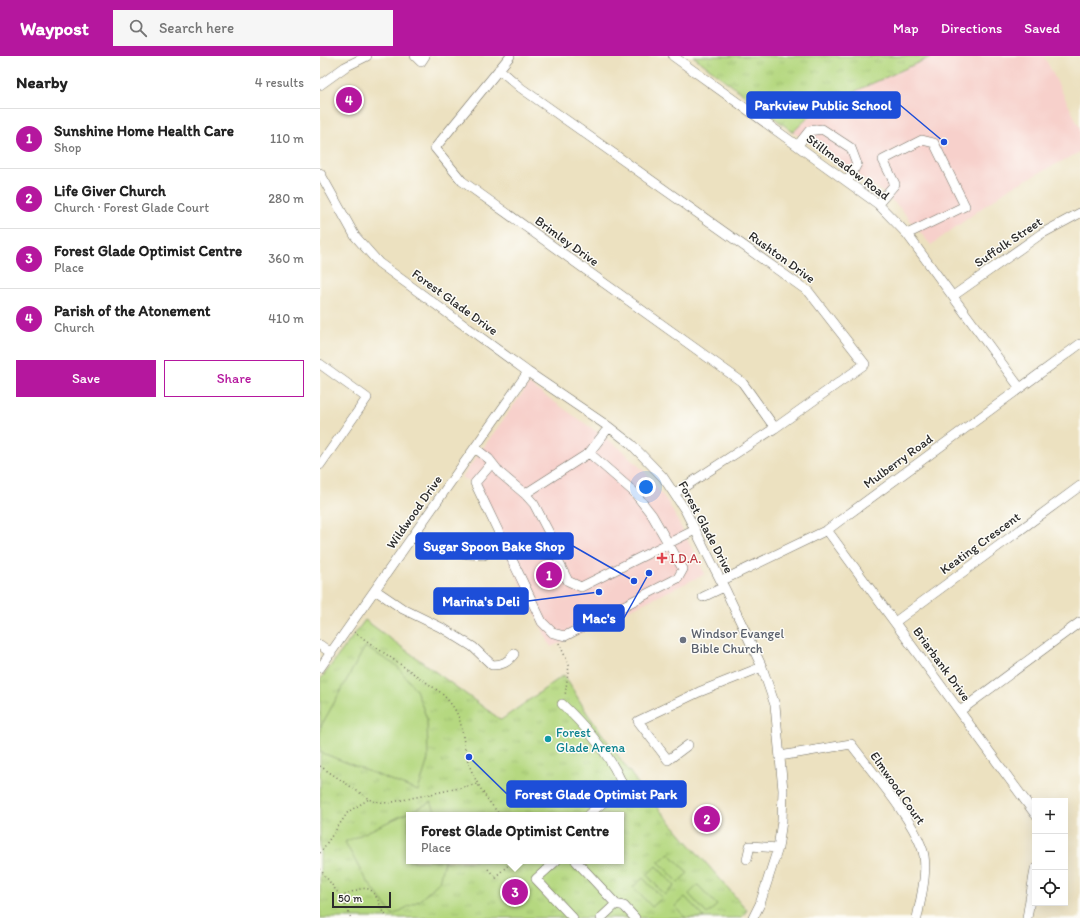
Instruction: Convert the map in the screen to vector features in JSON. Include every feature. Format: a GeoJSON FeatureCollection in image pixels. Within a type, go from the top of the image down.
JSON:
{"type":"FeatureCollection","features":[{"type":"Feature","properties":{"kind":"street"},"geometry":{"type":"LineString","coordinates":[[320,85],[345,67],[367,56]]}},
{"type":"Feature","properties":{"kind":"street"},"geometry":{"type":"LineString","coordinates":[[415,56],[420,62],[425,56]]}},
{"type":"Feature","properties":{"kind":"street","name":"Brimley Drive"},"geometry":{"type":"LineString","coordinates":[[510,56],[435,148],[462,182],[742,382],[775,428]]}},
{"type":"Feature","properties":{"kind":"street","name":"Stillmeadow Road"},"geometry":{"type":"LineString","coordinates":[[673,56],[878,204],[907,234],[1020,388]]}},
{"type":"Feature","properties":{"kind":"street","name":"Rushton Drive"},"geometry":{"type":"LineString","coordinates":[[499,69],[520,88],[809,292],[865,364],[775,428],[675,493]]}},
{"type":"Feature","properties":{"kind":"street"},"geometry":{"type":"LineString","coordinates":[[798,145],[809,131],[822,129],[851,148],[857,164],[848,181]]}},
{"type":"Feature","properties":{"kind":"street"},"geometry":{"type":"LineString","coordinates":[[878,204],[895,184],[883,160],[922,140],[934,143],[965,206],[907,234]]}},
{"type":"Feature","properties":{"kind":"street","name":"Forest Glade Drive"},"geometry":{"type":"LineString","coordinates":[[320,173],[355,236],[379,263],[528,372],[609,427],[649,461],[675,493],[723,584],[762,667],[774,700],[783,790],[778,848],[760,904],[753,918]]}},
{"type":"Feature","properties":{"kind":"street","name":"Suffolk Street"},"geometry":{"type":"LineString","coordinates":[[953,296],[1041,234],[1080,214]]}},
{"type":"Feature","properties":{"kind":"street","name":"Mulberry Road"},"geometry":{"type":"LineString","coordinates":[[703,598],[723,584],[827,530],[1080,344]]}},
{"type":"Feature","properties":{"kind":"street"},"geometry":{"type":"LineString","coordinates":[[320,364],[367,398],[320,465]]}},
{"type":"Feature","properties":{"kind":"street","name":"Wildwood Drive"},"geometry":{"type":"LineString","coordinates":[[320,668],[528,372]]}},
{"type":"Feature","properties":{"kind":"street"},"geometry":{"type":"LineString","coordinates":[[525,494],[589,453],[609,427]]}},
{"type":"Feature","properties":{"kind":"street"},"geometry":{"type":"LineString","coordinates":[[475,448],[534,504],[558,550],[558,561],[568,581],[581,587],[668,542],[695,530]]}},
{"type":"Feature","properties":{"kind":"street"},"geometry":{"type":"LineString","coordinates":[[492,463],[476,483],[542,622],[553,633],[565,636],[678,578],[683,569],[652,515],[634,492],[589,453]]}},
{"type":"Feature","properties":{"kind":"street","name":"Keating Crescent"},"geometry":{"type":"LineString","coordinates":[[895,622],[1080,486]]}},
{"type":"Feature","properties":{"kind":"street","name":"Briarbank Drive"},"geometry":{"type":"LineString","coordinates":[[827,530],[1032,810]]}},
{"type":"Feature","properties":{"kind":"street"},"geometry":{"type":"LineString","coordinates":[[413,536],[431,549],[446,554]]}},
{"type":"Feature","properties":{"kind":"street"},"geometry":{"type":"LineString","coordinates":[[468,554],[484,555]]}},
{"type":"Feature","properties":{"kind":"street"},"geometry":{"type":"LineString","coordinates":[[375,590],[402,609],[444,629],[473,648],[492,665],[501,665],[510,660],[514,654]]}},
{"type":"Feature","properties":{"kind":"street"},"geometry":{"type":"LineString","coordinates":[[960,711],[1080,622]]}},
{"type":"Feature","properties":{"kind":"street"},"geometry":{"type":"LineString","coordinates":[[320,645],[331,652]]}},
{"type":"Feature","properties":{"kind":"street"},"geometry":{"type":"LineString","coordinates":[[688,745],[668,760],[638,722],[699,692],[762,667]]}},
{"type":"Feature","properties":{"kind":"street"},"geometry":{"type":"LineString","coordinates":[[562,704],[584,725],[616,770],[621,781],[617,791],[592,812]]}},
{"type":"Feature","properties":{"kind":"street","name":"Elmwood Court"},"geometry":{"type":"LineString","coordinates":[[780,756],[850,744],[905,817],[922,848],[924,874],[918,918]]}},
{"type":"Feature","properties":{"kind":"street"},"geometry":{"type":"LineString","coordinates":[[747,859],[750,846],[778,848]]}},
{"type":"Feature","properties":{"kind":"street"},"geometry":{"type":"LineString","coordinates":[[553,864],[536,879],[573,918]]}},
{"type":"Feature","properties":{"kind":"street"},"geometry":{"type":"LineString","coordinates":[[579,864],[616,904],[624,906],[635,918]]}},
{"type":"Feature","properties":{"kind":"street"},"geometry":{"type":"LineString","coordinates":[[1027,918],[1035,870]]}},
{"type":"Feature","properties":{"kind":"street"},"geometry":{"type":"LineString","coordinates":[[601,918],[616,904]]}},
{"type":"Feature","properties":{"kind":"path"},"geometry":{"type":"LineString","coordinates":[[553,633],[570,665],[562,704]]}},
{"type":"Feature","properties":{"kind":"path"},"geometry":{"type":"LineString","coordinates":[[358,634],[440,692],[451,702],[459,715],[468,762],[478,784],[498,812]]}},
{"type":"Feature","properties":{"kind":"path"},"geometry":{"type":"LineString","coordinates":[[320,766],[372,801],[388,803],[478,784]]}},
{"type":"Feature","properties":{"kind":"path"},"geometry":{"type":"LineString","coordinates":[[320,853],[348,812],[369,799]]}},
{"type":"Feature","properties":{"kind":"path"},"geometry":{"type":"LineString","coordinates":[[495,877],[510,864]]}},
{"type":"Feature","properties":{"kind":"path"},"geometry":{"type":"LineString","coordinates":[[320,869],[342,897],[351,918]]}},
{"type":"Feature","properties":{"kind":"path"},"geometry":{"type":"LineString","coordinates":[[488,870],[498,880]]}},
{"type":"Feature","properties":{"kind":"path"},"geometry":{"type":"LineString","coordinates":[[342,897],[361,887],[368,888],[372,892],[387,918]]}},
{"type":"Feature","properties":{"kind":"shaded area"},"geometry":{"type":"Polygon","coordinates":[[[933,56],[1044,56],[1080,128],[1080,152],[1008,189],[931,245],[899,207],[884,193],[793,132],[818,108],[933,56]]]}},
{"type":"Feature","properties":{"kind":"shaded area"},"geometry":{"type":"Polygon","coordinates":[[[529,384],[621,449],[646,473],[669,504],[705,574],[551,647],[472,483],[462,477],[529,384]]]}},
{"type":"Feature","properties":{"kind":"green space"},"geometry":{"type":"Polygon","coordinates":[[[693,56],[933,56],[818,108],[793,132],[693,56]]]}},
{"type":"Feature","properties":{"kind":"green space"},"geometry":{"type":"Polygon","coordinates":[[[365,620],[501,720],[564,675],[587,713],[645,793],[747,910],[741,918],[320,918],[320,680],[365,620]]]}},
{"type":"Feature","properties":{"kind":"green space"},"geometry":{"type":"Polygon","coordinates":[[[365,647],[397,666],[416,690],[427,719],[428,759],[418,791],[320,752],[320,728],[365,647]]]}},
{"type":"Feature","properties":{"kind":"green space"},"geometry":{"type":"Polygon","coordinates":[[[431,802],[436,812],[410,812],[431,802]]]}},
{"type":"Feature","properties":{"kind":"green space"},"geometry":{"type":"Polygon","coordinates":[[[406,814],[406,864],[443,864],[439,882],[420,900],[393,915],[364,877],[345,842],[406,814]]]}},
{"type":"Feature","properties":{"kind":"green space"},"geometry":{"type":"Polygon","coordinates":[[[669,853],[688,873],[678,882],[659,862],[669,853]]]}},
{"type":"Feature","properties":{"kind":"green space"},"geometry":{"type":"Polygon","coordinates":[[[656,866],[675,886],[665,895],[647,875],[656,866]]]}},
{"type":"Feature","properties":{"kind":"green space"},"geometry":{"type":"Polygon","coordinates":[[[643,878],[662,898],[652,907],[633,887],[643,878]]]}},
{"type":"Feature","properties":{"kind":"green space"},"geometry":{"type":"Polygon","coordinates":[[[698,885],[717,905],[707,914],[689,894],[698,885]]]}},
{"type":"Feature","properties":{"kind":"green space"},"geometry":{"type":"Polygon","coordinates":[[[685,897],[704,917],[703,918],[686,918],[675,906],[685,897]]]}},
{"type":"Feature","properties":{"kind":"tunnel"},"geometry":{"type":"LineString","coordinates":[[446,554],[468,554]]}},
{"type":"Feature","properties":{"kind":"place","name":"Parish of the Atonement"},"geometry":{"type":"Point","coordinates":[349,100]}},
{"type":"Feature","properties":{"kind":"place","name":"Parkview Public School"},"geometry":{"type":"Point","coordinates":[944,142]}},
{"type":"Feature","properties":{"kind":"place","name":"I.D.A."},"geometry":{"type":"Point","coordinates":[662,558]}},
{"type":"Feature","properties":{"kind":"place","name":"Mac's"},"geometry":{"type":"Point","coordinates":[649,573]}},
{"type":"Feature","properties":{"kind":"place","name":"Sunshine Home Health Care"},"geometry":{"type":"Point","coordinates":[549,575]}},
{"type":"Feature","properties":{"kind":"place","name":"Sugar Spoon Bake Shop"},"geometry":{"type":"Point","coordinates":[634,581]}},
{"type":"Feature","properties":{"kind":"place","name":"Marina's Deli"},"geometry":{"type":"Point","coordinates":[599,592]}},
{"type":"Feature","properties":{"kind":"place","name":"Windsor Evangel Bible Church"},"geometry":{"type":"Point","coordinates":[683,640]}},
{"type":"Feature","properties":{"kind":"place","name":"Forest Glade Arena"},"geometry":{"type":"Point","coordinates":[548,739]}},
{"type":"Feature","properties":{"kind":"place","name":"Forest Glade Optimist Park"},"geometry":{"type":"Point","coordinates":[469,757]}},
{"type":"Feature","properties":{"kind":"place","name":"Life Giver Church"},"geometry":{"type":"Point","coordinates":[707,819]}},
{"type":"Feature","properties":{"kind":"place","name":"Forest Glade Optimist Centre"},"geometry":{"type":"Point","coordinates":[515,892]}}]}
